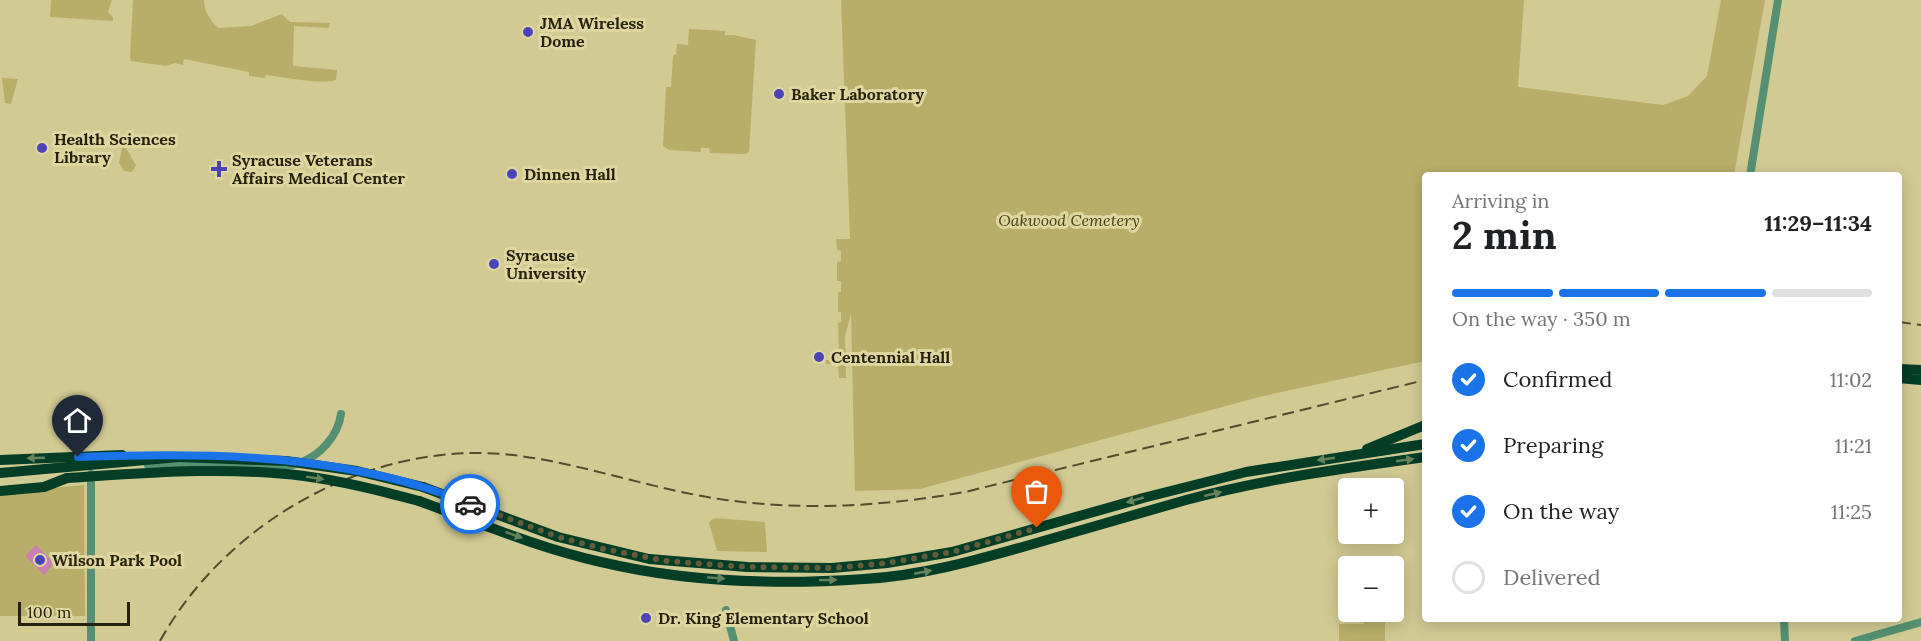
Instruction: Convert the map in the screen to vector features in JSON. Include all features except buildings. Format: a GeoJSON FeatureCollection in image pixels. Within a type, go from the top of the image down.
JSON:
{"type":"FeatureCollection","features":[{"type":"Feature","properties":{"kind":"highway"},"geometry":{"type":"LineString","coordinates":[[1902,369],[1921,370]]}},
{"type":"Feature","properties":{"kind":"highway"},"geometry":{"type":"LineString","coordinates":[[1902,378],[1921,380]]}},
{"type":"Feature","properties":{"kind":"highway"},"geometry":{"type":"LineString","coordinates":[[1354,455],[1422,426]]}},
{"type":"Feature","properties":{"kind":"highway"},"geometry":{"type":"LineString","coordinates":[[0,460],[140,454],[286,461],[357,471],[423,487],[558,537],[627,554],[682,563],[805,569],[860,566],[952,552],[1143,498],[1246,472],[1422,444]]}},
{"type":"Feature","properties":{"kind":"highway"},"geometry":{"type":"LineString","coordinates":[[0,475],[179,456]]}},
{"type":"Feature","properties":{"kind":"highway"},"geometry":{"type":"LineString","coordinates":[[0,484],[143,473],[236,471],[302,476],[332,480],[419,501],[556,550],[602,562],[682,576],[749,580],[865,579],[912,574],[961,564],[1188,500],[1255,484],[1422,457]]}},
{"type":"Feature","properties":{"kind":"highway"},"geometry":{"type":"LineString","coordinates":[[0,491],[44,487],[67,478]]}},
{"type":"Feature","properties":{"kind":"street"},"geometry":{"type":"LineString","coordinates":[[1750,172],[1778,0]]}},
{"type":"Feature","properties":{"kind":"street"},"geometry":{"type":"LineString","coordinates":[[0,475],[183,463],[274,467],[293,465],[310,458],[333,438],[339,426],[341,414]]}},
{"type":"Feature","properties":{"kind":"street"},"geometry":{"type":"LineString","coordinates":[[91,469],[91,641]]}},
{"type":"Feature","properties":{"kind":"street"},"geometry":{"type":"LineString","coordinates":[[726,610],[734,641]]}},
{"type":"Feature","properties":{"kind":"street"},"geometry":{"type":"LineString","coordinates":[[1784,622],[1785,641]]}},
{"type":"Feature","properties":{"kind":"street"},"geometry":{"type":"LineString","coordinates":[[1855,641],[1921,622]]}},
{"type":"Feature","properties":{"kind":"green space"},"geometry":{"type":"Polygon","coordinates":[[[51,0],[112,0],[108,12],[113,17],[113,21],[50,17],[51,0]]]}},
{"type":"Feature","properties":{"kind":"green space"},"geometry":{"type":"Polygon","coordinates":[[[133,0],[204,0],[208,15],[218,28],[251,26],[282,14],[290,22],[330,23],[329,28],[294,26],[293,66],[337,70],[336,80],[323,82],[266,75],[265,78],[249,76],[249,72],[184,59],[183,65],[175,63],[166,66],[131,61],[133,0]]]}},
{"type":"Feature","properties":{"kind":"green space","name":"Oakwood Cemetery"},"geometry":{"type":"Polygon","coordinates":[[[841,0],[1524,0],[1518,87],[1663,105],[1688,96],[1707,76],[1721,0],[1765,0],[1735,172],[1422,172],[1422,362],[1259,397],[920,489],[855,491],[851,313],[845,337],[846,378],[839,378],[838,364],[826,364],[829,354],[839,350],[838,323],[841,322],[841,312],[838,312],[838,292],[841,292],[841,281],[837,281],[837,262],[841,261],[841,251],[837,250],[836,239],[850,239],[841,0]]]}},
{"type":"Feature","properties":{"kind":"green space"},"geometry":{"type":"Polygon","coordinates":[[[689,29],[725,31],[725,35],[756,40],[749,152],[746,154],[710,153],[709,148],[701,148],[701,152],[669,150],[663,146],[666,87],[671,87],[673,56],[676,54],[677,44],[688,45],[689,29]]]}},
{"type":"Feature","properties":{"kind":"green space"},"geometry":{"type":"Polygon","coordinates":[[[2,78],[18,79],[11,104],[5,103],[2,78]]]}},
{"type":"Feature","properties":{"kind":"green space"},"geometry":{"type":"Polygon","coordinates":[[[123,143],[136,165],[132,172],[124,171],[119,163],[123,143]]]}},
{"type":"Feature","properties":{"kind":"green space"},"geometry":{"type":"Polygon","coordinates":[[[84,485],[85,616],[0,616],[0,493],[84,485]]]}},
{"type":"Feature","properties":{"kind":"green space"},"geometry":{"type":"Polygon","coordinates":[[[716,518],[765,522],[767,552],[717,551],[709,523],[716,518]]]}},
{"type":"Feature","properties":{"kind":"green space"},"geometry":{"type":"Polygon","coordinates":[[[1364,622],[1385,622],[1385,641],[1339,641],[1339,624],[1364,624],[1364,622]]]}},
{"type":"Feature","properties":{"kind":"shaded area","name":"Wilson Park Pool"},"geometry":{"type":"Polygon","coordinates":[[[36,545],[54,563],[44,575],[25,556],[36,545]]]}},
{"type":"Feature","properties":{"kind":"railway"},"geometry":{"type":"LineString","coordinates":[[1902,322],[1921,325]]}},
{"type":"Feature","properties":{"kind":"railway"},"geometry":{"type":"LineString","coordinates":[[160,641],[189,598],[224,559],[264,525],[309,497],[357,475],[408,460],[460,453],[513,455],[567,464],[672,490],[726,500],[816,506],[876,504],[965,492],[1422,381]]}},
{"type":"Feature","properties":{"kind":"way so far"},"geometry":{"type":"LineString","coordinates":[[470,504],[558,537],[604,549],[649,559],[747,567],[805,569],[887,563],[952,552],[1037,528]]}},
{"type":"Feature","properties":{"kind":"place","name":"JMA Wireless Dome"},"geometry":{"type":"Point","coordinates":[528,32]}},
{"type":"Feature","properties":{"kind":"place","name":"Baker Laboratory"},"geometry":{"type":"Point","coordinates":[779,94]}},
{"type":"Feature","properties":{"kind":"place","name":"Health Sciences Library"},"geometry":{"type":"Point","coordinates":[42,148]}},
{"type":"Feature","properties":{"kind":"place","name":"Syracuse Veterans Affairs Medical Center"},"geometry":{"type":"Point","coordinates":[219,169]}},
{"type":"Feature","properties":{"kind":"place","name":"Dinnen Hall"},"geometry":{"type":"Point","coordinates":[512,174]}},
{"type":"Feature","properties":{"kind":"place","name":"Syracuse University"},"geometry":{"type":"Point","coordinates":[494,264]}},
{"type":"Feature","properties":{"kind":"place","name":"Centennial Hall"},"geometry":{"type":"Point","coordinates":[819,357]}},
{"type":"Feature","properties":{"kind":"place","name":"Wilson Park Pool"},"geometry":{"type":"Point","coordinates":[40,560]}},
{"type":"Feature","properties":{"kind":"place","name":"Dr. King Elementary School"},"geometry":{"type":"Point","coordinates":[646,618]}},
{"type":"Feature","properties":{"kind":"route"},"geometry":{"type":"LineString","coordinates":[[78,457],[140,454],[286,461],[357,471],[423,487],[470,504]]}}]}
